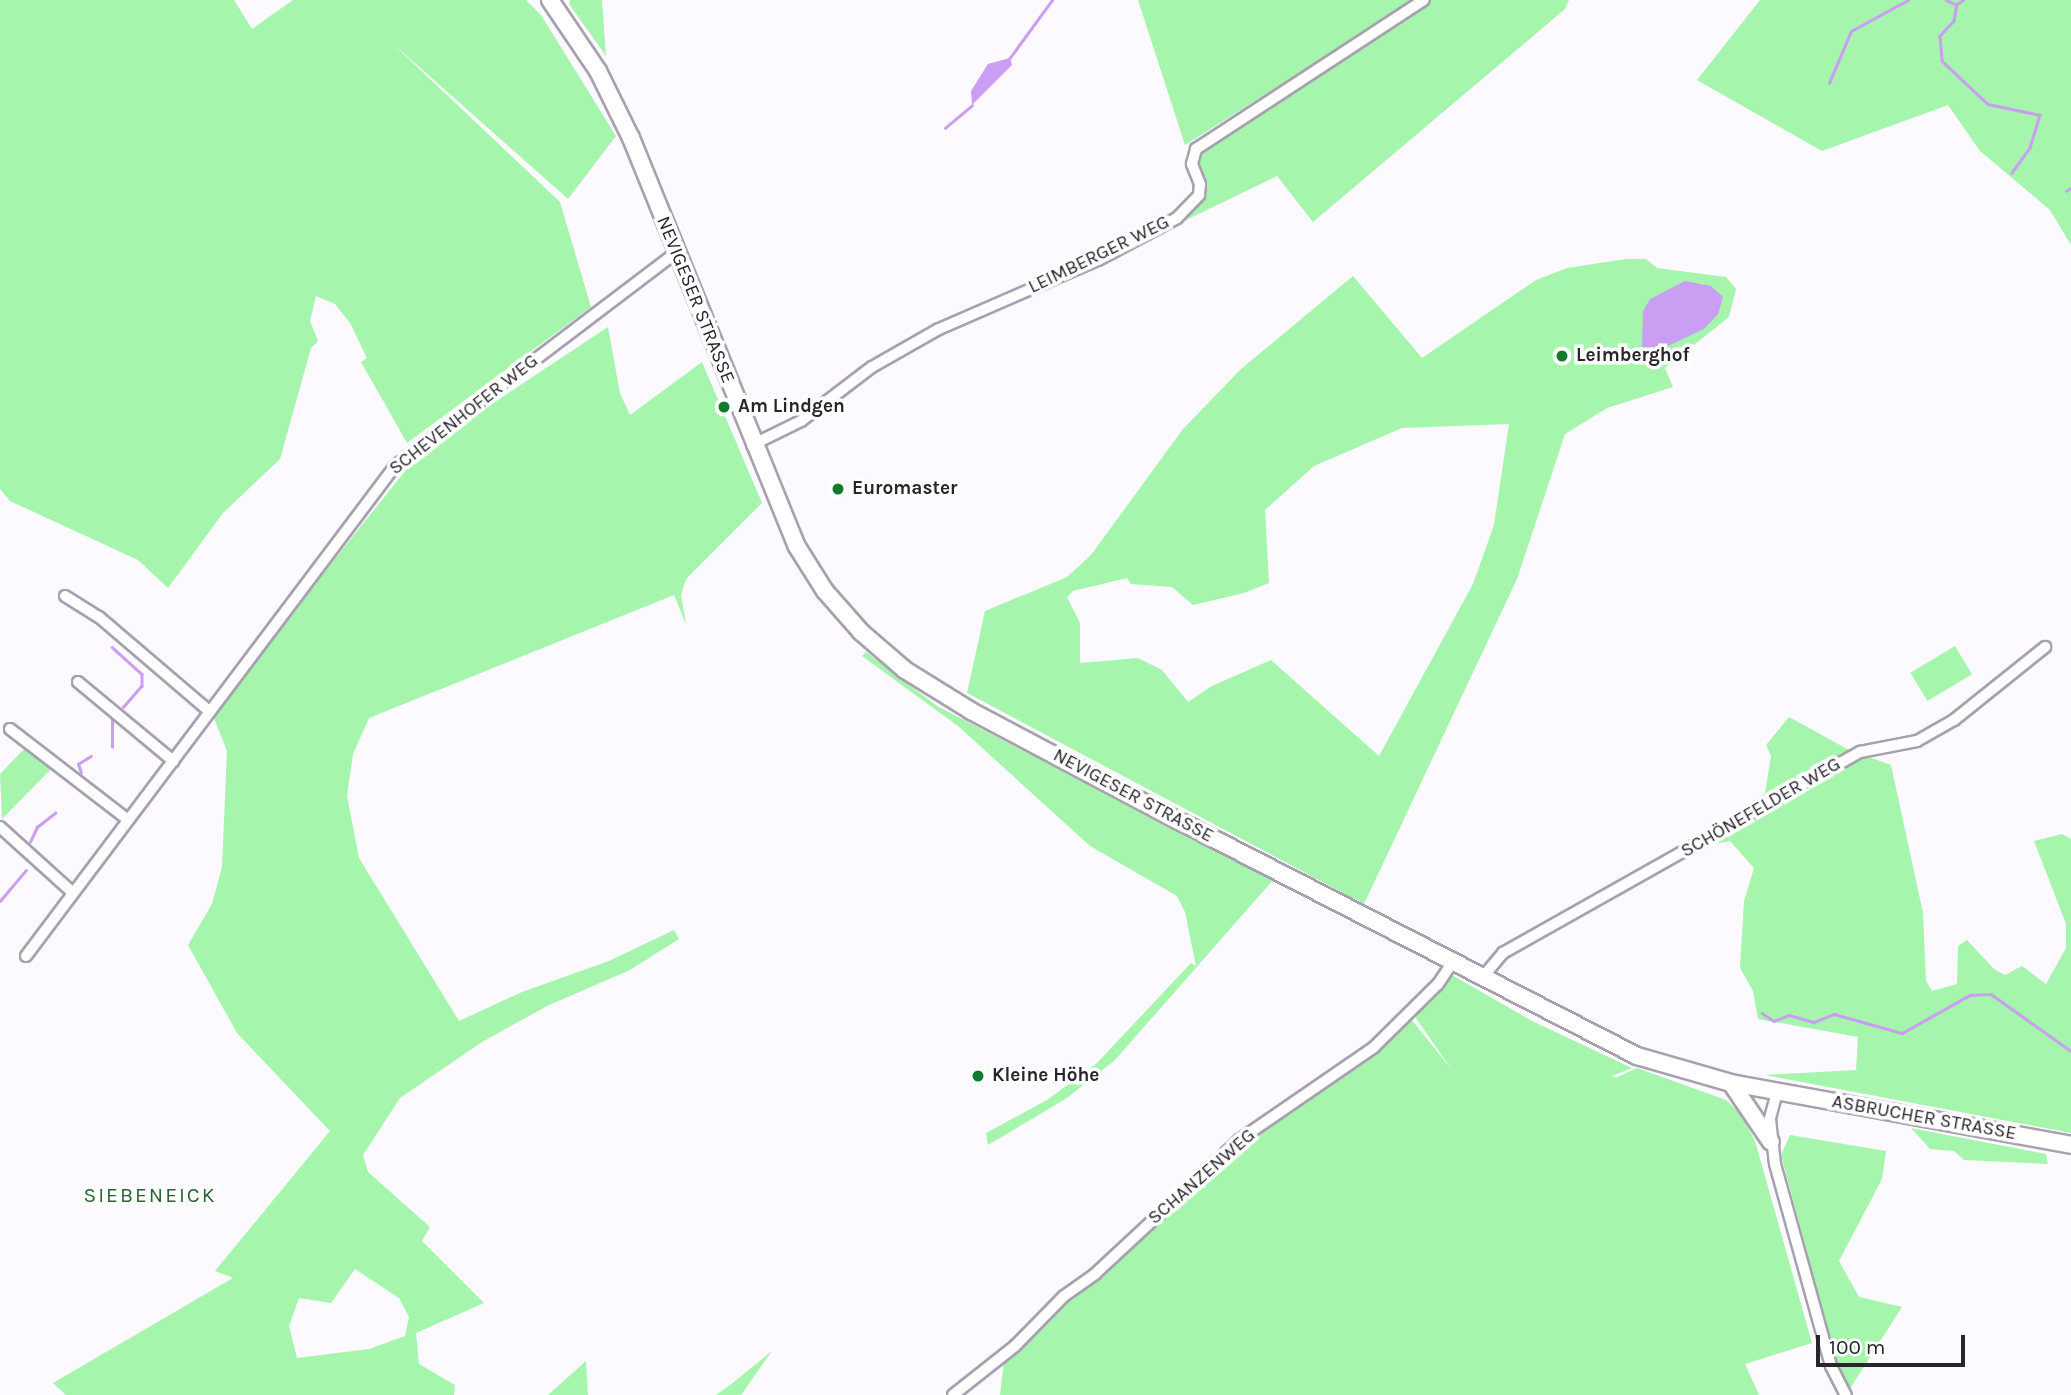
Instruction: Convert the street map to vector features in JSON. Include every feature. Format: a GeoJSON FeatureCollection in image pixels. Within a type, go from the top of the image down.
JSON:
{"type":"FeatureCollection","features":[{"type":"Feature","properties":{"kind":"main road","name":"NEVIGESER STRASSE"},"geometry":{"type":"LineString","coordinates":[[553,1],[598,71],[631,138],[752,445],[796,545],[825,591],[862,632],[905,670],[971,711],[1452,963],[1637,1056],[1731,1083],[1777,1092]]}},
{"type":"Feature","properties":{"kind":"main road"},"geometry":{"type":"LineString","coordinates":[[1731,1083],[1771,1142]]}},
{"type":"Feature","properties":{"kind":"main road","name":"ASBRUCHER STRASSE"},"geometry":{"type":"LineString","coordinates":[[1777,1092],[2071,1146]]}},
{"type":"Feature","properties":{"kind":"street","name":"LEIMBERGER WEG"},"geometry":{"type":"LineString","coordinates":[[752,445],[801,421],[872,367],[939,329],[1098,260],[1177,218],[1199,195],[1200,184],[1192,164],[1196,149],[1424,0]]}},
{"type":"Feature","properties":{"kind":"street","name":"SCHEVENHOFER WEG"},"geometry":{"type":"LineString","coordinates":[[26,956],[173,761],[208,710],[395,466],[676,253]]}},
{"type":"Feature","properties":{"kind":"street"},"geometry":{"type":"LineString","coordinates":[[65,596],[99,617],[208,710]]}},
{"type":"Feature","properties":{"kind":"street","name":"SCHÖNEFELDER WEG"},"geometry":{"type":"LineString","coordinates":[[1482,978],[1503,953],[1860,752],[1916,741],[1954,720],[2045,647]]}},
{"type":"Feature","properties":{"kind":"street"},"geometry":{"type":"LineString","coordinates":[[78,682],[173,761]]}},
{"type":"Feature","properties":{"kind":"street"},"geometry":{"type":"LineString","coordinates":[[10,729],[128,820]]}},
{"type":"Feature","properties":{"kind":"street"},"geometry":{"type":"LineString","coordinates":[[0,827],[72,892]]}},
{"type":"Feature","properties":{"kind":"street","name":"SCHANZENWEG"},"geometry":{"type":"LineString","coordinates":[[953,1395],[1007,1353],[1239,1140],[1373,1048],[1438,984],[1452,963]]}},
{"type":"Feature","properties":{"kind":"street"},"geometry":{"type":"LineString","coordinates":[[1777,1092],[1771,1142],[1831,1366],[1846,1395]]}},
{"type":"Feature","properties":{"kind":"green space"},"geometry":{"type":"Polygon","coordinates":[[[0,0],[234,0],[252,29],[293,0],[526,0],[541,15],[616,136],[568,199],[391,42],[560,202],[591,307],[407,443],[361,362],[367,358],[350,323],[335,304],[316,296],[310,321],[318,341],[311,348],[280,459],[223,513],[168,588],[138,560],[10,501],[0,489],[0,0]]]}},
{"type":"Feature","properties":{"kind":"green space"},"geometry":{"type":"Polygon","coordinates":[[[570,0],[602,0],[606,56],[569,4],[570,0]]]}},
{"type":"Feature","properties":{"kind":"green space"},"geometry":{"type":"Polygon","coordinates":[[[1138,0],[1415,0],[1185,145],[1138,0]]]}},
{"type":"Feature","properties":{"kind":"green space"},"geometry":{"type":"Polygon","coordinates":[[[1429,0],[1569,0],[1565,9],[1313,222],[1277,176],[1182,222],[1205,199],[1196,167],[1202,146],[1429,0]]]}},
{"type":"Feature","properties":{"kind":"green space"},"geometry":{"type":"Polygon","coordinates":[[[1760,0],[2071,0],[2071,245],[2050,210],[1980,151],[1948,105],[1822,151],[1697,80],[1760,0]]]}},
{"type":"Feature","properties":{"kind":"green space"},"geometry":{"type":"Polygon","coordinates":[[[1626,259],[1646,259],[1657,268],[1726,277],[1736,289],[1729,317],[1665,368],[1673,387],[1607,408],[1565,434],[1517,579],[1364,904],[967,693],[985,611],[1067,577],[1091,555],[1183,429],[1241,369],[1353,276],[1422,358],[1536,280],[1567,268],[1626,259]],[[1509,424],[1402,428],[1314,466],[1265,510],[1269,583],[1244,593],[1193,605],[1172,587],[1131,584],[1127,578],[1073,591],[1067,597],[1080,623],[1080,663],[1138,658],[1162,670],[1188,702],[1212,686],[1271,660],[1379,756],[1473,584],[1494,525],[1509,424]]]}},
{"type":"Feature","properties":{"kind":"green space"},"geometry":{"type":"Polygon","coordinates":[[[608,327],[620,393],[630,415],[702,362],[762,503],[686,579],[681,595],[686,624],[674,595],[369,718],[353,754],[347,796],[359,858],[459,1021],[522,992],[609,961],[674,930],[679,939],[630,970],[547,1006],[482,1042],[400,1098],[363,1155],[368,1172],[430,1227],[422,1241],[484,1303],[416,1333],[419,1364],[455,1385],[454,1395],[66,1395],[53,1383],[233,1278],[215,1271],[330,1131],[237,1033],[188,945],[212,904],[222,867],[227,751],[212,713],[421,451],[608,327]],[[355,1269],[331,1303],[299,1298],[289,1326],[297,1358],[369,1349],[405,1336],[409,1317],[399,1298],[355,1269]]]}},
{"type":"Feature","properties":{"kind":"green space"},"geometry":{"type":"Polygon","coordinates":[[[1955,646],[1972,674],[1927,701],[1910,673],[1955,646]]]}},
{"type":"Feature","properties":{"kind":"green space"},"geometry":{"type":"Polygon","coordinates":[[[866,652],[937,706],[1273,880],[1115,1060],[1067,1098],[988,1145],[986,1133],[1047,1100],[1097,1063],[1191,963],[1196,966],[1185,912],[1177,896],[1090,846],[958,726],[862,656],[866,652]]]}},
{"type":"Feature","properties":{"kind":"green space"},"geometry":{"type":"Polygon","coordinates":[[[1789,717],[1849,750],[1891,765],[1923,913],[1926,981],[1932,991],[1957,984],[1958,946],[1967,940],[1995,970],[2005,975],[2022,966],[2046,984],[2066,948],[2066,924],[2034,841],[2062,834],[2071,839],[2071,1133],[1765,1075],[1856,1070],[1858,1037],[1758,1019],[1753,991],[1740,968],[1744,901],[1754,868],[1730,841],[1706,846],[1708,829],[1765,793],[1771,756],[1766,745],[1789,717]]]}},
{"type":"Feature","properties":{"kind":"green space"},"geometry":{"type":"Polygon","coordinates":[[[26,747],[53,767],[2,819],[0,774],[26,747]]]}},
{"type":"Feature","properties":{"kind":"green space"},"geometry":{"type":"Polygon","coordinates":[[[1452,975],[1534,1022],[1632,1068],[1612,1076],[1615,1078],[1637,1068],[1726,1100],[1741,1114],[1755,1141],[1812,1343],[1745,1364],[1759,1395],[1000,1395],[1004,1361],[1085,1283],[1102,1277],[1247,1139],[1355,1069],[1411,1019],[1452,1070],[1413,1014],[1452,975]]]}},
{"type":"Feature","properties":{"kind":"green space"},"geometry":{"type":"Polygon","coordinates":[[[1911,1128],[2046,1154],[2048,1164],[1964,1160],[1954,1151],[1930,1149],[1911,1128]]]}},
{"type":"Feature","properties":{"kind":"green space"},"geometry":{"type":"Polygon","coordinates":[[[1790,1135],[1886,1151],[1882,1179],[1839,1261],[1859,1297],[1902,1307],[1849,1390],[1836,1362],[1781,1155],[1790,1135]]]}},
{"type":"Feature","properties":{"kind":"green space"},"geometry":{"type":"Polygon","coordinates":[[[772,1351],[741,1395],[716,1395],[730,1385],[772,1351]]]}},
{"type":"Feature","properties":{"kind":"green space"},"geometry":{"type":"Polygon","coordinates":[[[586,1361],[588,1395],[548,1395],[586,1361]]]}},
{"type":"Feature","properties":{"kind":"shaded area"},"geometry":{"type":"Polygon","coordinates":[[[1010,58],[1012,65],[972,105],[971,91],[988,64],[1010,58]]]}},
{"type":"Feature","properties":{"kind":"shaded area"},"geometry":{"type":"Polygon","coordinates":[[[1685,281],[1711,286],[1723,297],[1718,314],[1704,329],[1653,353],[1642,352],[1643,311],[1650,299],[1685,281]]]}},
{"type":"Feature","properties":{"kind":"waterway"},"geometry":{"type":"LineString","coordinates":[[1009,59],[1052,0]]}},
{"type":"Feature","properties":{"kind":"waterway"},"geometry":{"type":"LineString","coordinates":[[1829,83],[1851,31],[1908,0]]}},
{"type":"Feature","properties":{"kind":"waterway"},"geometry":{"type":"LineString","coordinates":[[1946,0],[1955,4]]}},
{"type":"Feature","properties":{"kind":"waterway"},"geometry":{"type":"LineString","coordinates":[[1957,4],[1963,0]]}},
{"type":"Feature","properties":{"kind":"waterway"},"geometry":{"type":"LineString","coordinates":[[1957,4],[1954,21],[1940,36],[1942,61],[1988,104],[2040,115],[2030,148],[2012,173]]}},
{"type":"Feature","properties":{"kind":"waterway"},"geometry":{"type":"LineString","coordinates":[[945,128],[972,105]]}},
{"type":"Feature","properties":{"kind":"waterway"},"geometry":{"type":"LineString","coordinates":[[2066,191],[2071,188]]}},
{"type":"Feature","properties":{"kind":"waterway"},"geometry":{"type":"LineString","coordinates":[[112,647],[142,674],[142,686],[124,707]]}},
{"type":"Feature","properties":{"kind":"waterway"},"geometry":{"type":"LineString","coordinates":[[112,720],[112,747]]}},
{"type":"Feature","properties":{"kind":"waterway"},"geometry":{"type":"LineString","coordinates":[[81,773],[78,764],[91,756]]}},
{"type":"Feature","properties":{"kind":"waterway"},"geometry":{"type":"LineString","coordinates":[[30,842],[37,827],[55,813]]}},
{"type":"Feature","properties":{"kind":"waterway"},"geometry":{"type":"LineString","coordinates":[[0,901],[26,870]]}},
{"type":"Feature","properties":{"kind":"waterway"},"geometry":{"type":"LineString","coordinates":[[1762,1013],[1774,1021],[1789,1015],[1814,1022],[1834,1014],[1902,1033],[1970,995],[1991,994],[2071,1051]]}},
{"type":"Feature","properties":{"kind":"place","name":"Leimberghof"},"geometry":{"type":"Point","coordinates":[1562,356]}},
{"type":"Feature","properties":{"kind":"place","name":"Am Lindgen"},"geometry":{"type":"Point","coordinates":[724,407]}},
{"type":"Feature","properties":{"kind":"place","name":"Euromaster"},"geometry":{"type":"Point","coordinates":[838,489]}},
{"type":"Feature","properties":{"kind":"place","name":"Kleine Höhe"},"geometry":{"type":"Point","coordinates":[978,1076]}},
{"type":"Feature","properties":{"kind":"district","name":"SIEBENEICK"},"geometry":{"type":"Point","coordinates":[150,1195]}}]}
